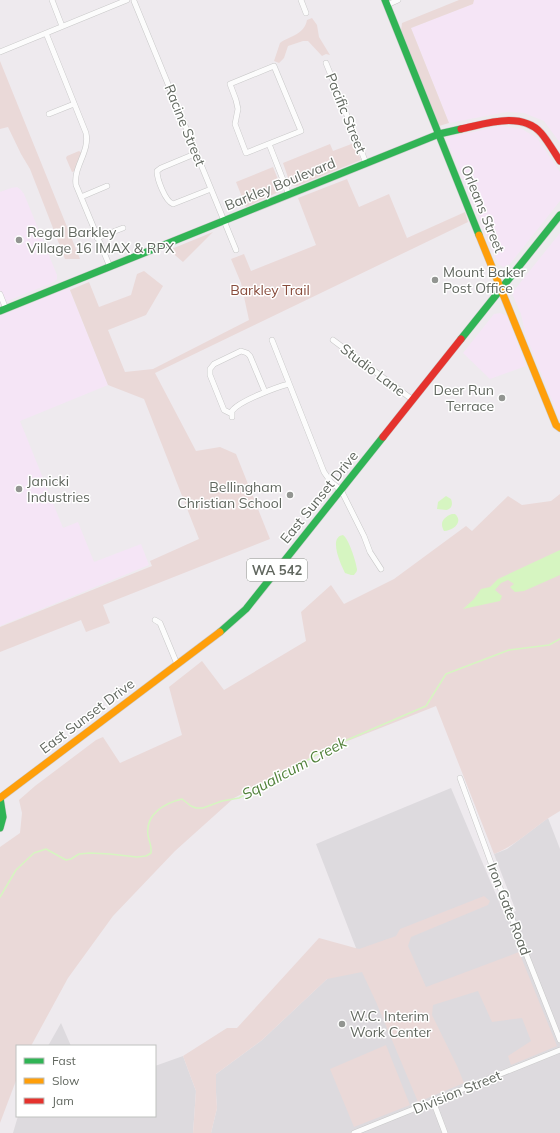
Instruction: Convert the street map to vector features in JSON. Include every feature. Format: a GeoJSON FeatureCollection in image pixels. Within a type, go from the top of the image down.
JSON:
{"type":"FeatureCollection","features":[{"type":"Feature","properties":{"kind":"main road","name":"Orleans Street"},"geometry":{"type":"LineString","coordinates":[[386,2],[556,425],[559,428]]}},
{"type":"Feature","properties":{"kind":"main road","name":"Barkley Boulevard"},"geometry":{"type":"LineString","coordinates":[[3,310],[439,134],[501,120],[517,121],[527,124],[540,132],[560,160]]}},
{"type":"Feature","properties":{"kind":"main road","name":"East Sunset Drive"},"geometry":{"type":"LineString","coordinates":[[0,798],[225,628],[246,609],[560,216]]}},
{"type":"Feature","properties":{"kind":"main road"},"geometry":{"type":"LineString","coordinates":[[0,798],[4,818],[0,828]]}},
{"type":"Feature","properties":{"kind":"street"},"geometry":{"type":"LineString","coordinates":[[52,0],[62,26]]}},
{"type":"Feature","properties":{"kind":"street"},"geometry":{"type":"LineString","coordinates":[[0,52],[127,0]]}},
{"type":"Feature","properties":{"kind":"street","name":"Racine Street"},"geometry":{"type":"LineString","coordinates":[[133,0],[236,250]]}},
{"type":"Feature","properties":{"kind":"street"},"geometry":{"type":"LineString","coordinates":[[301,0],[306,13]]}},
{"type":"Feature","properties":{"kind":"street"},"geometry":{"type":"LineString","coordinates":[[386,2],[398,0]]}},
{"type":"Feature","properties":{"kind":"street"},"geometry":{"type":"LineString","coordinates":[[46,33],[87,138],[87,146],[76,175],[76,186],[110,267]]}},
{"type":"Feature","properties":{"kind":"street","name":"Pacific Street"},"geometry":{"type":"LineString","coordinates":[[326,63],[366,163]]}},
{"type":"Feature","properties":{"kind":"street"},"geometry":{"type":"LineString","coordinates":[[274,66],[301,131],[269,144],[246,153],[234,124],[238,109],[230,84],[274,66]]}},
{"type":"Feature","properties":{"kind":"street"},"geometry":{"type":"LineString","coordinates":[[49,114],[74,104]]}},
{"type":"Feature","properties":{"kind":"street"},"geometry":{"type":"LineString","coordinates":[[269,144],[289,194]]}},
{"type":"Feature","properties":{"kind":"street"},"geometry":{"type":"LineString","coordinates":[[196,153],[160,168],[157,171],[157,177],[166,198],[172,204],[211,189]]}},
{"type":"Feature","properties":{"kind":"street"},"geometry":{"type":"LineString","coordinates":[[81,197],[107,186]]}},
{"type":"Feature","properties":{"kind":"street"},"geometry":{"type":"LineString","coordinates":[[97,238],[123,228]]}},
{"type":"Feature","properties":{"kind":"street"},"geometry":{"type":"LineString","coordinates":[[0,294],[3,310]]}},
{"type":"Feature","properties":{"kind":"street"},"geometry":{"type":"LineString","coordinates":[[272,340],[324,472],[330,482],[341,490],[364,536],[370,552],[380,569]]}},
{"type":"Feature","properties":{"kind":"street","name":"Studio Lane"},"geometry":{"type":"LineString","coordinates":[[333,340],[412,400]]}},
{"type":"Feature","properties":{"kind":"street"},"geometry":{"type":"LineString","coordinates":[[265,392],[250,356],[245,352],[241,351],[214,364],[210,369],[210,375],[224,410],[232,416],[234,408],[237,406],[265,392],[289,384]]}},
{"type":"Feature","properties":{"kind":"street"},"geometry":{"type":"LineString","coordinates":[[155,620],[160,623],[177,664]]}},
{"type":"Feature","properties":{"kind":"street","name":"Iron Gate Road"},"geometry":{"type":"LineString","coordinates":[[460,778],[502,893],[560,1040]]}},
{"type":"Feature","properties":{"kind":"street","name":"Division Street"},"geometry":{"type":"LineString","coordinates":[[354,1133],[560,1050]]}},
{"type":"Feature","properties":{"kind":"street"},"geometry":{"type":"LineString","coordinates":[[434,1101],[445,1133]]}},
{"type":"Feature","properties":{"kind":"shaded area"},"geometry":{"type":"Polygon","coordinates":[[[474,0],[560,0],[560,143],[544,121],[524,113],[507,112],[449,123],[411,28],[472,4],[474,0]]]}},
{"type":"Feature","properties":{"kind":"shaded area"},"geometry":{"type":"Polygon","coordinates":[[[500,126],[522,129],[537,138],[560,172],[560,201],[510,264],[503,267],[498,264],[446,138],[500,126]]]}},
{"type":"Feature","properties":{"kind":"shaded area","name":"Regal Barkley Village 16 IMAX & RPX"},"geometry":{"type":"Polygon","coordinates":[[[17,187],[24,194],[57,275],[57,279],[54,282],[0,304],[0,192],[17,187]]]}},
{"type":"Feature","properties":{"kind":"shaded area"},"geometry":{"type":"Polygon","coordinates":[[[560,233],[560,420],[525,333],[521,314],[512,293],[560,233]]]}},
{"type":"Feature","properties":{"kind":"shaded area"},"geometry":{"type":"Polygon","coordinates":[[[69,288],[108,385],[20,421],[63,528],[78,522],[94,562],[141,544],[149,565],[0,626],[0,316],[69,288]]]}},
{"type":"Feature","properties":{"kind":"shaded area"},"geometry":{"type":"Polygon","coordinates":[[[501,313],[507,316],[526,366],[490,379],[463,353],[494,314],[501,313]]]}},
{"type":"Feature","properties":{"kind":"shaded area"},"geometry":{"type":"Polygon","coordinates":[[[446,496],[451,499],[451,507],[446,510],[437,509],[438,502],[446,496]]]}},
{"type":"Feature","properties":{"kind":"shaded area"},"geometry":{"type":"Polygon","coordinates":[[[452,514],[455,514],[457,517],[458,523],[454,528],[444,531],[442,522],[452,514]]]}},
{"type":"Feature","properties":{"kind":"shaded area"},"geometry":{"type":"Polygon","coordinates":[[[343,535],[350,546],[355,561],[357,570],[354,575],[345,573],[337,552],[336,541],[343,535]]]}},
{"type":"Feature","properties":{"kind":"shaded area"},"geometry":{"type":"Polygon","coordinates":[[[560,550],[560,575],[524,591],[515,592],[510,587],[514,584],[508,580],[501,583],[495,590],[502,596],[500,601],[463,609],[474,599],[481,589],[490,587],[498,579],[560,550]]]}},
{"type":"Feature","properties":{"kind":"shaded area"},"geometry":{"type":"Polygon","coordinates":[[[451,788],[505,916],[516,911],[494,854],[507,849],[548,818],[560,849],[560,1133],[211,1133],[217,1108],[216,1074],[262,1040],[345,962],[356,948],[316,844],[451,788]]]}},
{"type":"Feature","properties":{"kind":"shaded area"},"geometry":{"type":"Polygon","coordinates":[[[61,1023],[71,1045],[49,1045],[61,1023]]]}},
{"type":"Feature","properties":{"kind":"shaded area"},"geometry":{"type":"Polygon","coordinates":[[[183,1056],[196,1091],[193,1133],[13,1133],[18,1117],[156,1117],[156,1066],[183,1056]]]}},
{"type":"Feature","properties":{"kind":"green space"},"geometry":{"type":"Polygon","coordinates":[[[459,0],[474,0],[473,4],[411,28],[449,123],[439,126],[401,32],[402,23],[459,0]]]}},
{"type":"Feature","properties":{"kind":"green space"},"geometry":{"type":"Polygon","coordinates":[[[312,18],[317,25],[319,37],[330,55],[326,54],[322,56],[308,41],[303,41],[288,46],[284,58],[279,63],[274,61],[280,43],[300,32],[307,20],[312,18]]]}},
{"type":"Feature","properties":{"kind":"green space"},"geometry":{"type":"Polygon","coordinates":[[[0,61],[80,259],[65,259],[30,169],[8,127],[0,129],[0,61]]]}},
{"type":"Feature","properties":{"kind":"green space"},"geometry":{"type":"Polygon","coordinates":[[[354,143],[361,160],[297,186],[290,183],[283,163],[330,144],[333,151],[354,143]]]}},
{"type":"Feature","properties":{"kind":"green space"},"geometry":{"type":"Polygon","coordinates":[[[79,151],[82,153],[75,171],[72,172],[66,158],[67,156],[79,151]]]}},
{"type":"Feature","properties":{"kind":"green space"},"geometry":{"type":"Polygon","coordinates":[[[273,167],[281,187],[281,191],[246,207],[236,182],[273,167]]]}},
{"type":"Feature","properties":{"kind":"green space","name":"Barkley Trail"},"geometry":{"type":"Polygon","coordinates":[[[347,179],[359,207],[389,194],[407,238],[465,212],[468,222],[155,373],[196,451],[220,447],[236,454],[270,539],[103,605],[110,623],[86,632],[81,620],[0,652],[0,627],[152,566],[150,561],[199,539],[144,399],[108,385],[70,290],[89,282],[99,307],[131,295],[137,274],[144,271],[163,286],[146,315],[108,330],[125,372],[153,369],[249,320],[241,283],[231,259],[244,254],[251,271],[316,245],[298,198],[347,179]]]}},
{"type":"Feature","properties":{"kind":"green space"},"geometry":{"type":"Polygon","coordinates":[[[213,232],[183,262],[169,250],[213,232]]]}},
{"type":"Feature","properties":{"kind":"green space"},"geometry":{"type":"Polygon","coordinates":[[[560,494],[560,811],[512,845],[494,854],[436,706],[325,750],[234,798],[175,851],[113,916],[68,978],[32,1045],[16,1045],[16,1081],[0,1123],[0,847],[20,833],[22,813],[19,800],[35,786],[96,740],[103,737],[120,763],[182,735],[169,687],[202,661],[224,690],[306,641],[301,612],[331,585],[344,604],[394,579],[466,526],[472,531],[508,496],[522,505],[551,501],[560,494]]]}},
{"type":"Feature","properties":{"kind":"green space"},"geometry":{"type":"Polygon","coordinates":[[[484,896],[490,901],[488,905],[411,937],[408,946],[426,987],[519,952],[557,1046],[511,1065],[508,1056],[531,1041],[522,1018],[492,1022],[478,991],[433,1005],[432,1015],[464,1083],[418,1102],[362,972],[327,979],[262,1040],[216,1074],[217,1108],[211,1133],[193,1133],[196,1091],[183,1056],[227,1028],[237,1028],[319,938],[359,949],[396,936],[400,929],[484,896]]]}},
{"type":"Feature","properties":{"kind":"green space"},"geometry":{"type":"Polygon","coordinates":[[[386,1045],[410,1105],[354,1127],[330,1069],[386,1045]]]}},
{"type":"Feature","properties":{"kind":"waterway","name":"Squalicum Creek"},"geometry":{"type":"LineString","coordinates":[[0,897],[16,870],[34,853],[46,849],[66,860],[79,854],[90,853],[137,857],[146,856],[151,853],[151,845],[148,835],[150,821],[153,815],[169,803],[182,799],[191,806],[203,808],[222,801],[239,798],[283,775],[326,749],[426,706],[446,674],[509,650],[549,645],[560,639]]}},
{"type":"Feature","properties":{"kind":"traffic: fast"},"geometry":{"type":"LineString","coordinates":[[385,0],[479,235]]}},
{"type":"Feature","properties":{"kind":"traffic: fast"},"geometry":{"type":"LineString","coordinates":[[0,311],[439,134],[461,129]]}},
{"type":"Feature","properties":{"kind":"traffic: fast"},"geometry":{"type":"LineString","coordinates":[[461,339],[560,215]]}},
{"type":"Feature","properties":{"kind":"traffic: fast"},"geometry":{"type":"LineString","coordinates":[[220,632],[246,609],[383,437]]}},
{"type":"Feature","properties":{"kind":"traffic: fast"},"geometry":{"type":"LineString","coordinates":[[0,798],[3,817],[0,828]]}},
{"type":"Feature","properties":{"kind":"traffic: slow"},"geometry":{"type":"LineString","coordinates":[[479,235],[556,425],[560,428]]}},
{"type":"Feature","properties":{"kind":"traffic: slow"},"geometry":{"type":"LineString","coordinates":[[0,798],[220,632]]}},
{"type":"Feature","properties":{"kind":"traffic: jam"},"geometry":{"type":"LineString","coordinates":[[461,129],[492,122],[523,122],[533,126],[541,133],[560,161]]}},
{"type":"Feature","properties":{"kind":"traffic: jam"},"geometry":{"type":"LineString","coordinates":[[383,437],[461,339]]}},
{"type":"Feature","properties":{"kind":"place","name":"Regal Barkley Village 16 IMAX & RPX"},"geometry":{"type":"Point","coordinates":[19,240]}},
{"type":"Feature","properties":{"kind":"place","name":"Mount Baker Post Office"},"geometry":{"type":"Point","coordinates":[435,280]}},
{"type":"Feature","properties":{"kind":"place","name":"Deer Run Terrace"},"geometry":{"type":"Point","coordinates":[502,398]}},
{"type":"Feature","properties":{"kind":"place","name":"Janicki Industries"},"geometry":{"type":"Point","coordinates":[19,489]}},
{"type":"Feature","properties":{"kind":"place","name":"Bellingham Christian School"},"geometry":{"type":"Point","coordinates":[290,495]}},
{"type":"Feature","properties":{"kind":"place","name":"W.C. Interim Work Center"},"geometry":{"type":"Point","coordinates":[342,1024]}}]}
